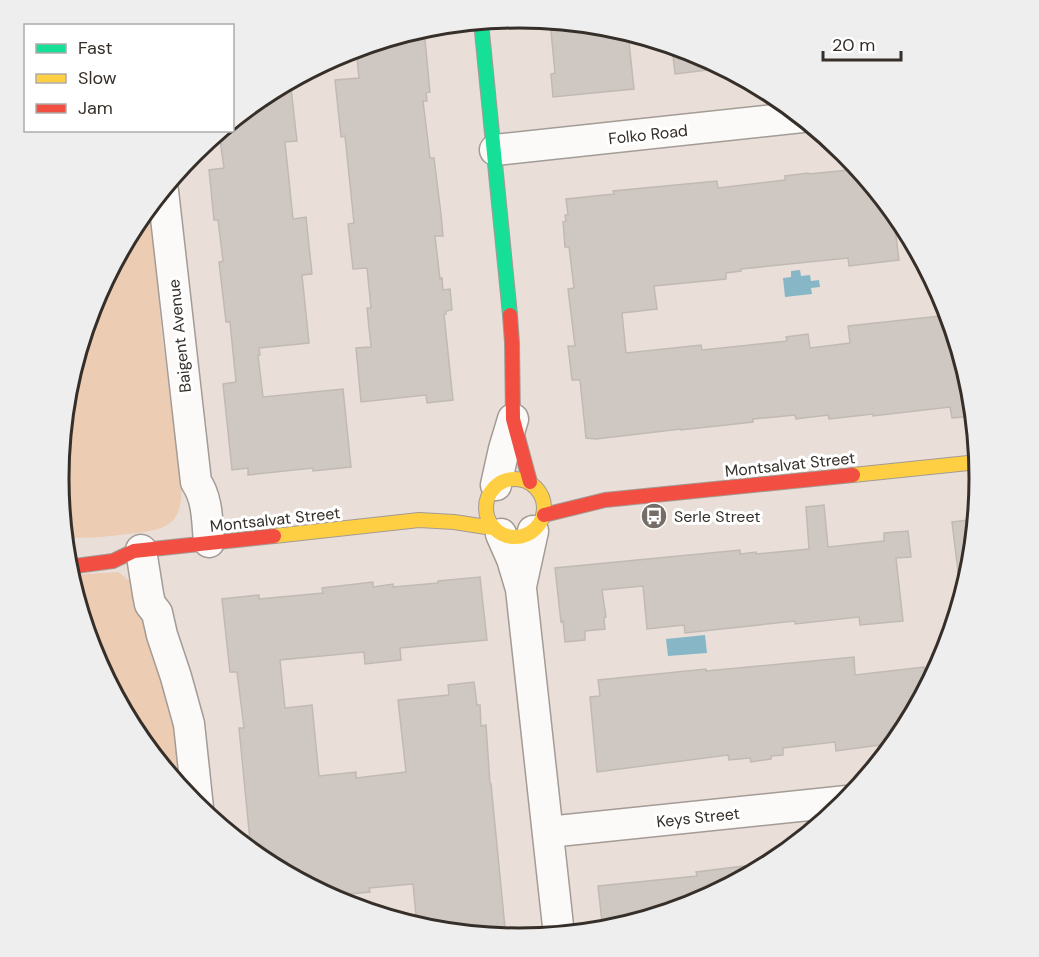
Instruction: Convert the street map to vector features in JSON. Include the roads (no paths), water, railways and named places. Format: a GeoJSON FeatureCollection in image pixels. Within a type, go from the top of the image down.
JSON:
{"type":"FeatureCollection","features":[{"type":"Feature","properties":{"kind":"street"},"geometry":{"type":"LineString","coordinates":[[482,30],[512,344],[513,419],[493,488],[487,497],[486,514],[512,559],[521,589],[558,927]]}},
{"type":"Feature","properties":{"kind":"street","name":"Folko Road"},"geometry":{"type":"LineString","coordinates":[[495,150],[789,118]]}},
{"type":"Feature","properties":{"kind":"street","name":"Baigent Avenue"},"geometry":{"type":"LineString","coordinates":[[164,202],[196,482],[190,492],[189,504],[201,543]]}},
{"type":"Feature","properties":{"kind":"street"},"geometry":{"type":"LineString","coordinates":[[513,419],[545,506],[526,562],[521,589]]}},
{"type":"Feature","properties":{"kind":"street","name":"Montsalvat Street"},"geometry":{"type":"LineString","coordinates":[[538,523],[605,500],[969,463]]}},
{"type":"Feature","properties":{"kind":"street"},"geometry":{"type":"LineString","coordinates":[[470,499],[493,488],[503,480],[513,478],[522,479],[540,488]]}},
{"type":"Feature","properties":{"kind":"street","name":"Montsalvat Street"},"geometry":{"type":"LineString","coordinates":[[574,495],[605,500]]}},
{"type":"Feature","properties":{"kind":"street","name":"Montsalvat Street"},"geometry":{"type":"LineString","coordinates":[[419,520],[452,506]]}},
{"type":"Feature","properties":{"kind":"street","name":"Montsalvat Street"},"geometry":{"type":"LineString","coordinates":[[78,566],[113,561],[143,550],[419,520],[454,522],[497,531]]}},
{"type":"Feature","properties":{"kind":"street"},"geometry":{"type":"LineString","coordinates":[[497,531],[512,537],[523,536],[538,523]]}},
{"type":"Feature","properties":{"kind":"street","name":"Montsalvat Street"},"geometry":{"type":"LineString","coordinates":[[111,545],[143,550]]}},
{"type":"Feature","properties":{"kind":"street"},"geometry":{"type":"LineString","coordinates":[[143,550],[150,604],[157,613],[189,724],[196,792]]}},
{"type":"Feature","properties":{"kind":"street","name":"Keys Street"},"geometry":{"type":"LineString","coordinates":[[548,832],[832,803]]}},
{"type":"Feature","properties":{"kind":"water"},"geometry":{"type":"Polygon","coordinates":[[[800,270],[801,276],[810,275],[811,281],[819,280],[820,287],[811,288],[812,294],[785,297],[783,278],[791,277],[791,271],[800,270]]]}},
{"type":"Feature","properties":{"kind":"water"},"geometry":{"type":"Polygon","coordinates":[[[705,635],[707,653],[668,656],[666,639],[705,635]]]}},
{"type":"Feature","properties":{"kind":"place","name":"Serle Street"},"geometry":{"type":"Point","coordinates":[654,516]}}]}
